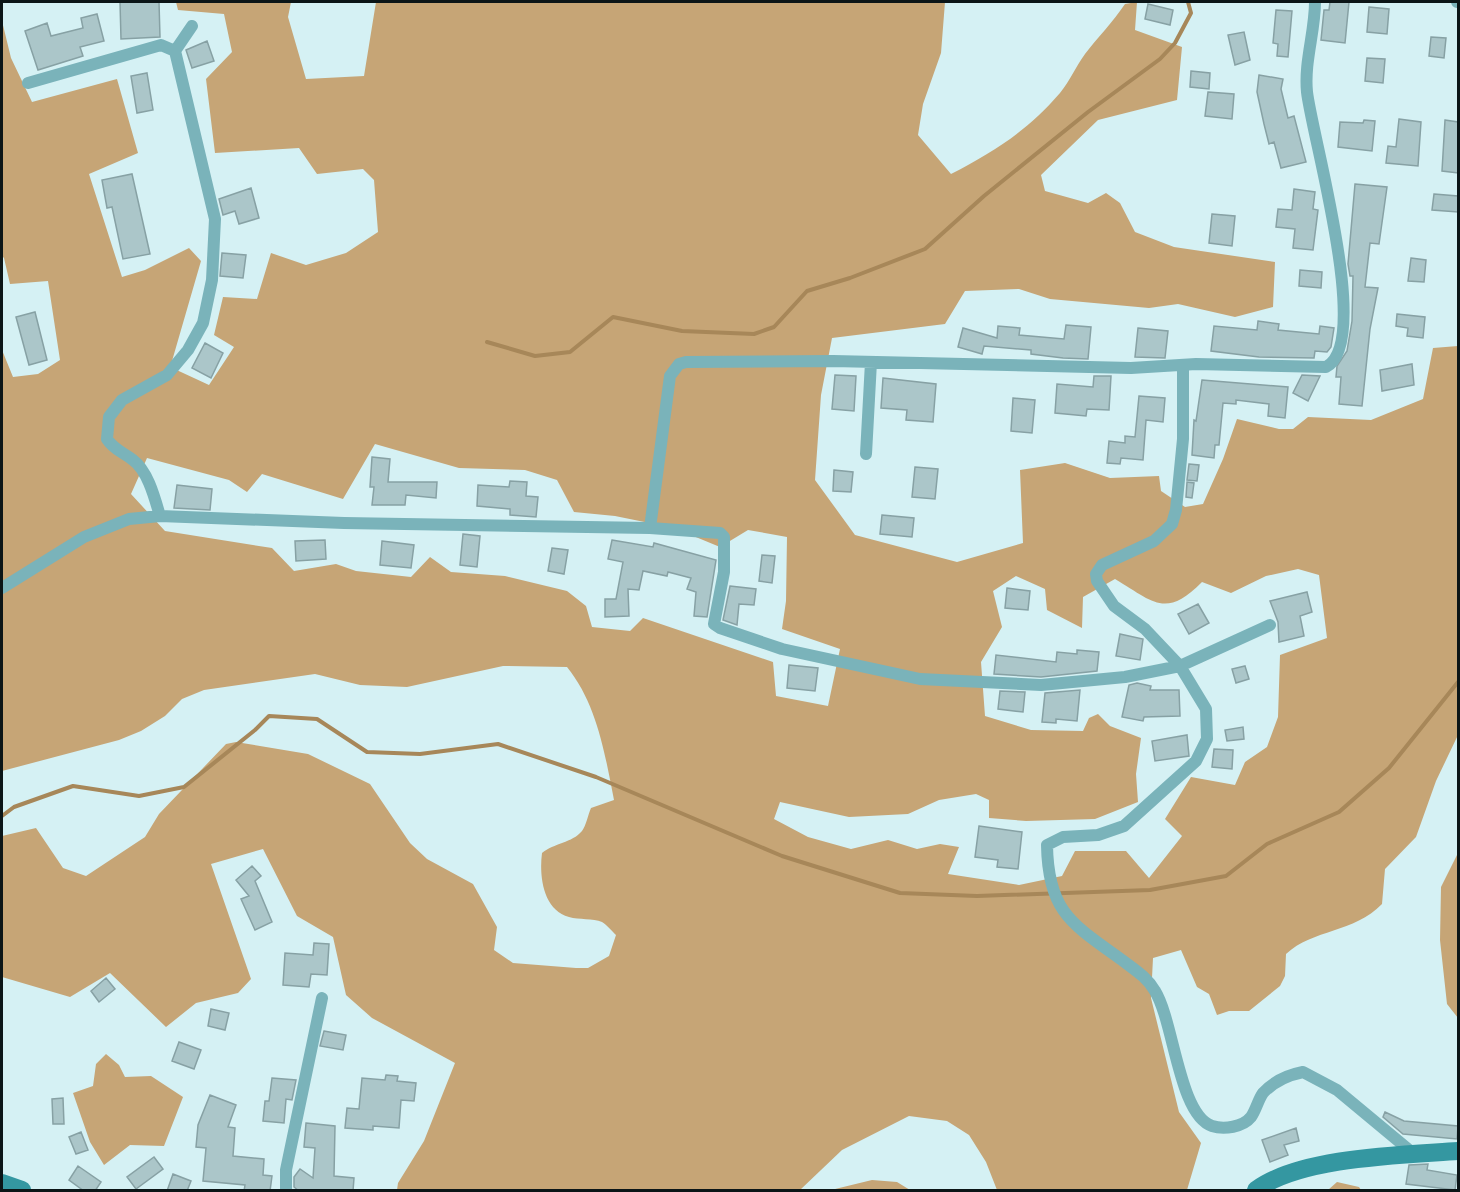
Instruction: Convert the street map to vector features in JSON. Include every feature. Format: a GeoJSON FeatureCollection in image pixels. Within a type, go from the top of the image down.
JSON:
{"type":"FeatureCollection","features":[{"type":"Feature","properties":{"kind":"street"},"geometry":{"type":"LineString","coordinates":[[650,528],[670,376],[680,364],[686,362],[871,362],[1131,368],[1183,365],[1326,367],[1334,361],[1338,353],[1342,315],[1341,280],[1333,211],[1307,92],[1307,68],[1315,2]]}},
{"type":"Feature","properties":{"kind":"street"},"geometry":{"type":"LineString","coordinates":[[160,516],[153,493],[135,461],[114,448],[107,439],[109,417],[122,400],[167,375],[188,350],[203,323],[212,280],[215,219],[175,51],[192,26]]}},
{"type":"Feature","properties":{"kind":"street"},"geometry":{"type":"LineString","coordinates":[[28,83],[161,45],[175,51]]}},
{"type":"Feature","properties":{"kind":"street"},"geometry":{"type":"LineString","coordinates":[[866,454],[871,362]]}},
{"type":"Feature","properties":{"kind":"street"},"geometry":{"type":"LineString","coordinates":[[1183,365],[1183,439],[1176,510],[1172,524],[1154,542],[1108,560],[1096,574],[1102,593],[1114,606],[1145,629],[1180,666],[1206,709],[1207,740],[1196,761],[1124,826],[1098,835],[1063,837],[1047,845],[1048,878],[1059,905],[1075,927],[1148,978],[1164,1005],[1186,1096],[1200,1118],[1210,1126],[1232,1127],[1250,1119],[1263,1094],[1286,1076],[1303,1071],[1337,1090],[1414,1154]]}},
{"type":"Feature","properties":{"kind":"street"},"geometry":{"type":"LineString","coordinates":[[2,588],[84,537],[129,519],[160,516],[344,523],[650,528],[720,533],[724,537],[724,572],[714,624],[720,628],[782,649],[920,679],[1041,685],[1125,677],[1180,666],[1270,625]]}},
{"type":"Feature","properties":{"kind":"street"},"geometry":{"type":"LineString","coordinates":[[286,1191],[286,1170],[322,998]]}},
{"type":"Feature","properties":{"kind":"street"},"geometry":{"type":"LineString","coordinates":[[1256,1191],[1287,1175],[1312,1168],[1414,1154],[1458,1151]]}},
{"type":"Feature","properties":{"kind":"street"},"geometry":{"type":"LineString","coordinates":[[2,1183],[22,1191]]}},
{"type":"Feature","properties":{"kind":"shaded area"},"geometry":{"type":"Polygon","coordinates":[[[176,2],[291,2],[288,17],[306,79],[364,76],[376,2],[945,2],[941,53],[923,104],[918,135],[951,174],[996,148],[1023,129],[1048,106],[1067,84],[1085,54],[1125,4],[1137,2],[1135,30],[1182,47],[1177,100],[1098,120],[1041,175],[1045,191],[1088,203],[1106,193],[1120,203],[1135,232],[1174,247],[1275,262],[1273,307],[1235,317],[1178,304],[1149,308],[1050,299],[1019,289],[965,291],[945,324],[832,338],[821,395],[815,480],[855,535],[957,562],[1023,543],[1020,470],[1065,463],[1110,478],[1159,476],[1161,491],[1185,507],[1203,504],[1223,459],[1237,419],[1279,429],[1293,429],[1308,417],[1371,420],[1423,399],[1433,348],[1458,346],[1458,735],[1436,781],[1416,837],[1385,869],[1382,904],[1359,921],[1308,940],[1286,954],[1285,976],[1280,986],[1249,1011],[1229,1011],[1217,1015],[1209,994],[1197,987],[1181,950],[1153,958],[1151,998],[1179,1112],[1201,1143],[1187,1190],[997,1190],[986,1162],[969,1135],[947,1121],[909,1116],[842,1150],[800,1190],[397,1190],[398,1183],[424,1141],[455,1063],[372,1018],[346,995],[333,937],[297,916],[263,849],[211,864],[251,979],[238,993],[196,1003],[166,1027],[110,973],[70,997],[2,977],[2,836],[36,828],[63,868],[86,876],[145,837],[159,814],[226,744],[236,742],[308,754],[370,784],[410,843],[427,859],[473,884],[497,927],[494,950],[513,963],[588,968],[609,956],[616,935],[602,922],[573,918],[560,913],[548,900],[542,882],[542,853],[578,835],[585,826],[591,808],[614,800],[593,713],[577,681],[567,667],[503,666],[407,687],[360,685],[315,674],[204,690],[182,699],[165,716],[141,731],[119,740],[2,771],[2,350],[13,377],[38,374],[60,360],[48,281],[10,284],[2,256],[2,21],[11,58],[32,102],[117,79],[138,153],[89,174],[122,277],[145,270],[189,248],[201,261],[172,361],[168,366],[209,385],[234,347],[214,335],[223,297],[257,299],[271,253],[306,265],[346,253],[378,232],[374,180],[363,169],[317,174],[299,148],[215,153],[206,79],[232,52],[224,14],[178,10],[176,2]],[[375,444],[343,499],[262,474],[247,492],[229,480],[147,458],[131,494],[165,531],[272,548],[294,571],[336,564],[356,571],[411,577],[430,557],[451,572],[505,576],[567,591],[586,606],[592,627],[630,631],[643,618],[773,662],[776,696],[828,706],[840,649],[782,629],[786,601],[787,537],[748,530],[720,547],[674,528],[615,516],[574,512],[557,480],[525,470],[459,468],[375,444]],[[1298,569],[1266,576],[1231,593],[1202,582],[1178,600],[1168,603],[1150,600],[1115,579],[1083,597],[1082,628],[1047,610],[1045,589],[1016,576],[993,591],[1002,627],[981,662],[985,716],[1031,730],[1083,731],[1089,718],[1098,714],[1110,726],[1141,738],[1136,774],[1138,802],[1095,819],[1026,821],[989,818],[989,800],[976,794],[939,800],[908,814],[849,817],[780,802],[774,819],[808,837],[851,849],[888,840],[917,849],[940,844],[959,847],[948,874],[1019,885],[1062,876],[1075,851],[1126,851],[1149,878],[1182,836],[1165,819],[1191,777],[1235,785],[1245,762],[1267,747],[1278,717],[1280,655],[1327,638],[1319,575],[1298,569]]]}},
{"type":"Feature","properties":{"kind":"shaded area"},"geometry":{"type":"Polygon","coordinates":[[[1458,853],[1458,1018],[1447,1004],[1440,940],[1441,887],[1458,853]]]}},
{"type":"Feature","properties":{"kind":"shaded area"},"geometry":{"type":"Polygon","coordinates":[[[106,1054],[119,1065],[125,1077],[151,1076],[183,1097],[164,1146],[130,1145],[104,1165],[90,1142],[73,1093],[93,1086],[96,1064],[106,1054]]]}},
{"type":"Feature","properties":{"kind":"shaded area"},"geometry":{"type":"Polygon","coordinates":[[[872,1180],[897,1182],[910,1190],[831,1190],[872,1180]]]}},
{"type":"Feature","properties":{"kind":"shaded area"},"geometry":{"type":"Polygon","coordinates":[[[1337,1182],[1359,1187],[1361,1190],[1328,1190],[1337,1182]]]}},
{"type":"Feature","properties":{"kind":"building"},"geometry":{"type":"Polygon","coordinates":[[[120,2],[159,2],[160,37],[121,39],[120,2]]]}},
{"type":"Feature","properties":{"kind":"building"},"geometry":{"type":"Polygon","coordinates":[[[1330,2],[1349,2],[1345,43],[1321,40],[1324,10],[1329,10],[1330,2]]]}},
{"type":"Feature","properties":{"kind":"building"},"geometry":{"type":"Polygon","coordinates":[[[1148,4],[1173,10],[1170,25],[1145,19],[1148,4]]]}},
{"type":"Feature","properties":{"kind":"building"},"geometry":{"type":"Polygon","coordinates":[[[1369,7],[1389,9],[1387,34],[1367,32],[1369,7]]]}},
{"type":"Feature","properties":{"kind":"building"},"geometry":{"type":"Polygon","coordinates":[[[1276,10],[1292,11],[1288,57],[1277,56],[1278,44],[1273,43],[1276,10]]]}},
{"type":"Feature","properties":{"kind":"building"},"geometry":{"type":"Polygon","coordinates":[[[97,14],[104,41],[80,47],[83,56],[38,70],[25,31],[47,23],[51,36],[83,28],[81,18],[97,14]]]}},
{"type":"Feature","properties":{"kind":"building"},"geometry":{"type":"Polygon","coordinates":[[[1244,32],[1250,60],[1235,65],[1228,35],[1244,32]]]}},
{"type":"Feature","properties":{"kind":"building"},"geometry":{"type":"Polygon","coordinates":[[[1431,37],[1446,38],[1444,58],[1429,56],[1431,37]]]}},
{"type":"Feature","properties":{"kind":"building"},"geometry":{"type":"Polygon","coordinates":[[[207,41],[214,61],[192,68],[186,50],[207,41]]]}},
{"type":"Feature","properties":{"kind":"building"},"geometry":{"type":"Polygon","coordinates":[[[1367,58],[1385,59],[1383,83],[1365,81],[1367,58]]]}},
{"type":"Feature","properties":{"kind":"building"},"geometry":{"type":"Polygon","coordinates":[[[1191,71],[1210,73],[1209,89],[1190,87],[1191,71]]]}},
{"type":"Feature","properties":{"kind":"building"},"geometry":{"type":"Polygon","coordinates":[[[147,73],[153,110],[137,113],[131,76],[147,73]]]}},
{"type":"Feature","properties":{"kind":"building"},"geometry":{"type":"Polygon","coordinates":[[[1259,75],[1283,79],[1281,89],[1288,118],[1294,116],[1306,162],[1281,168],[1274,142],[1269,144],[1264,124],[1257,92],[1259,75]]]}},
{"type":"Feature","properties":{"kind":"building"},"geometry":{"type":"Polygon","coordinates":[[[1208,92],[1234,94],[1232,119],[1205,116],[1208,92]]]}},
{"type":"Feature","properties":{"kind":"building"},"geometry":{"type":"Polygon","coordinates":[[[1399,119],[1421,122],[1418,166],[1386,163],[1388,146],[1396,147],[1399,119]]]}},
{"type":"Feature","properties":{"kind":"building"},"geometry":{"type":"Polygon","coordinates":[[[1364,120],[1375,121],[1372,151],[1338,147],[1340,122],[1363,123],[1364,120]]]}},
{"type":"Feature","properties":{"kind":"building"},"geometry":{"type":"Polygon","coordinates":[[[1445,120],[1458,122],[1458,173],[1442,171],[1445,120]]]}},
{"type":"Feature","properties":{"kind":"building"},"geometry":{"type":"Polygon","coordinates":[[[132,174],[150,254],[123,259],[112,207],[107,208],[102,180],[132,174]]]}},
{"type":"Feature","properties":{"kind":"building"},"geometry":{"type":"Polygon","coordinates":[[[1355,184],[1387,187],[1379,244],[1370,243],[1365,287],[1378,288],[1370,329],[1362,406],[1339,404],[1341,377],[1336,377],[1337,366],[1347,351],[1352,321],[1353,276],[1350,276],[1348,264],[1355,184]]]}},
{"type":"Feature","properties":{"kind":"building"},"geometry":{"type":"Polygon","coordinates":[[[251,188],[259,218],[239,224],[235,211],[223,215],[219,199],[251,188]]]}},
{"type":"Feature","properties":{"kind":"building"},"geometry":{"type":"Polygon","coordinates":[[[1294,189],[1315,192],[1313,209],[1318,210],[1313,250],[1293,248],[1295,229],[1276,227],[1278,209],[1292,210],[1294,189]]]}},
{"type":"Feature","properties":{"kind":"building"},"geometry":{"type":"Polygon","coordinates":[[[1434,194],[1458,196],[1458,212],[1432,210],[1434,194]]]}},
{"type":"Feature","properties":{"kind":"building"},"geometry":{"type":"Polygon","coordinates":[[[1212,214],[1235,216],[1232,246],[1209,243],[1212,214]]]}},
{"type":"Feature","properties":{"kind":"building"},"geometry":{"type":"Polygon","coordinates":[[[222,253],[246,255],[243,278],[220,276],[222,253]]]}},
{"type":"Feature","properties":{"kind":"building"},"geometry":{"type":"Polygon","coordinates":[[[1411,258],[1426,260],[1424,282],[1408,281],[1411,258]]]}},
{"type":"Feature","properties":{"kind":"building"},"geometry":{"type":"Polygon","coordinates":[[[1300,270],[1322,272],[1321,288],[1299,286],[1300,270]]]}},
{"type":"Feature","properties":{"kind":"building"},"geometry":{"type":"Polygon","coordinates":[[[35,312],[47,360],[29,365],[16,317],[35,312]]]}},
{"type":"Feature","properties":{"kind":"building"},"geometry":{"type":"Polygon","coordinates":[[[1397,314],[1425,317],[1423,338],[1407,336],[1408,328],[1396,326],[1397,314]]]}},
{"type":"Feature","properties":{"kind":"building"},"geometry":{"type":"Polygon","coordinates":[[[1258,321],[1279,324],[1278,330],[1319,334],[1320,326],[1334,328],[1331,347],[1327,352],[1315,351],[1314,358],[1259,357],[1211,351],[1214,326],[1257,330],[1258,321]]]}},
{"type":"Feature","properties":{"kind":"building"},"geometry":{"type":"Polygon","coordinates":[[[1066,325],[1091,327],[1088,359],[1031,354],[1031,350],[984,346],[982,354],[958,347],[963,328],[997,338],[998,326],[1020,328],[1019,335],[1064,339],[1066,325]]]}},
{"type":"Feature","properties":{"kind":"building"},"geometry":{"type":"Polygon","coordinates":[[[1138,328],[1168,331],[1165,358],[1135,357],[1138,328]]]}},
{"type":"Feature","properties":{"kind":"building"},"geometry":{"type":"Polygon","coordinates":[[[205,343],[223,353],[211,378],[192,368],[205,343]]]}},
{"type":"Feature","properties":{"kind":"building"},"geometry":{"type":"Polygon","coordinates":[[[1412,364],[1414,385],[1382,391],[1380,370],[1412,364]]]}},
{"type":"Feature","properties":{"kind":"building"},"geometry":{"type":"Polygon","coordinates":[[[835,375],[856,376],[854,411],[832,409],[835,375]]]}},
{"type":"Feature","properties":{"kind":"building"},"geometry":{"type":"Polygon","coordinates":[[[1302,375],[1320,376],[1308,401],[1293,393],[1302,375]]]}},
{"type":"Feature","properties":{"kind":"building"},"geometry":{"type":"Polygon","coordinates":[[[1094,376],[1111,376],[1109,410],[1087,409],[1086,416],[1055,413],[1057,384],[1093,387],[1094,376]]]}},
{"type":"Feature","properties":{"kind":"building"},"geometry":{"type":"Polygon","coordinates":[[[883,378],[936,384],[933,422],[906,420],[907,410],[881,408],[883,378]]]}},
{"type":"Feature","properties":{"kind":"building"},"geometry":{"type":"Polygon","coordinates":[[[1202,380],[1288,387],[1285,418],[1268,416],[1269,404],[1236,400],[1236,404],[1223,403],[1219,445],[1215,445],[1214,458],[1192,455],[1194,420],[1196,421],[1202,380]]]}},
{"type":"Feature","properties":{"kind":"building"},"geometry":{"type":"Polygon","coordinates":[[[1139,396],[1165,398],[1163,422],[1146,420],[1143,460],[1121,458],[1120,464],[1107,463],[1109,441],[1125,443],[1125,436],[1135,437],[1139,396]]]}},
{"type":"Feature","properties":{"kind":"building"},"geometry":{"type":"Polygon","coordinates":[[[1013,398],[1035,400],[1032,433],[1011,431],[1013,398]]]}},
{"type":"Feature","properties":{"kind":"building"},"geometry":{"type":"Polygon","coordinates":[[[372,457],[390,459],[388,482],[437,482],[436,498],[406,495],[405,505],[372,505],[374,487],[370,487],[372,457]]]}},
{"type":"Feature","properties":{"kind":"building"},"geometry":{"type":"Polygon","coordinates":[[[1189,464],[1199,465],[1197,481],[1187,480],[1189,464]]]}},
{"type":"Feature","properties":{"kind":"building"},"geometry":{"type":"Polygon","coordinates":[[[915,467],[938,469],[935,499],[912,497],[915,467]]]}},
{"type":"Feature","properties":{"kind":"building"},"geometry":{"type":"Polygon","coordinates":[[[834,470],[853,472],[851,492],[833,491],[834,470]]]}},
{"type":"Feature","properties":{"kind":"building"},"geometry":{"type":"Polygon","coordinates":[[[510,481],[527,482],[526,496],[538,497],[536,517],[510,515],[510,509],[477,506],[478,485],[509,487],[510,481]]]}},
{"type":"Feature","properties":{"kind":"building"},"geometry":{"type":"Polygon","coordinates":[[[1187,482],[1194,483],[1192,498],[1186,497],[1187,482]]]}},
{"type":"Feature","properties":{"kind":"building"},"geometry":{"type":"Polygon","coordinates":[[[177,485],[212,489],[210,510],[174,508],[177,485]]]}},
{"type":"Feature","properties":{"kind":"building"},"geometry":{"type":"Polygon","coordinates":[[[882,515],[914,518],[912,537],[880,534],[882,515]]]}},
{"type":"Feature","properties":{"kind":"building"},"geometry":{"type":"Polygon","coordinates":[[[463,534],[480,536],[477,567],[460,565],[463,534]]]}},
{"type":"Feature","properties":{"kind":"building"},"geometry":{"type":"Polygon","coordinates":[[[325,540],[326,559],[296,561],[295,541],[325,540]]]}},
{"type":"Feature","properties":{"kind":"building"},"geometry":{"type":"Polygon","coordinates":[[[612,540],[653,547],[654,543],[716,560],[707,617],[694,616],[696,592],[687,589],[691,578],[668,572],[667,576],[643,571],[639,590],[628,589],[629,616],[605,617],[605,599],[616,599],[623,562],[608,559],[612,540]]]}},
{"type":"Feature","properties":{"kind":"building"},"geometry":{"type":"Polygon","coordinates":[[[382,541],[414,545],[411,568],[380,565],[382,541]]]}},
{"type":"Feature","properties":{"kind":"building"},"geometry":{"type":"Polygon","coordinates":[[[552,548],[568,550],[564,574],[548,571],[552,548]]]}},
{"type":"Feature","properties":{"kind":"building"},"geometry":{"type":"Polygon","coordinates":[[[762,555],[775,556],[772,583],[759,581],[762,555]]]}},
{"type":"Feature","properties":{"kind":"building"},"geometry":{"type":"Polygon","coordinates":[[[730,586],[756,589],[754,605],[739,604],[737,625],[723,620],[730,586]]]}},
{"type":"Feature","properties":{"kind":"building"},"geometry":{"type":"Polygon","coordinates":[[[1007,588],[1030,591],[1028,610],[1005,608],[1007,588]]]}},
{"type":"Feature","properties":{"kind":"building"},"geometry":{"type":"Polygon","coordinates":[[[1307,592],[1312,612],[1300,616],[1304,636],[1279,642],[1278,622],[1270,601],[1307,592]]]}},
{"type":"Feature","properties":{"kind":"building"},"geometry":{"type":"Polygon","coordinates":[[[1198,604],[1209,623],[1189,634],[1178,614],[1198,604]]]}},
{"type":"Feature","properties":{"kind":"building"},"geometry":{"type":"Polygon","coordinates":[[[1120,634],[1143,639],[1140,660],[1116,656],[1120,634]]]}},
{"type":"Feature","properties":{"kind":"building"},"geometry":{"type":"Polygon","coordinates":[[[1077,650],[1099,652],[1097,671],[1041,677],[994,674],[996,655],[1056,662],[1057,652],[1077,654],[1077,650]]]}},
{"type":"Feature","properties":{"kind":"building"},"geometry":{"type":"Polygon","coordinates":[[[789,665],[818,668],[815,691],[787,688],[789,665]]]}},
{"type":"Feature","properties":{"kind":"building"},"geometry":{"type":"Polygon","coordinates":[[[1245,666],[1249,679],[1236,683],[1232,669],[1245,666]]]}},
{"type":"Feature","properties":{"kind":"building"},"geometry":{"type":"Polygon","coordinates":[[[1137,683],[1151,686],[1150,690],[1179,690],[1180,716],[1144,717],[1143,721],[1122,717],[1129,685],[1137,683]]]}},
{"type":"Feature","properties":{"kind":"building"},"geometry":{"type":"Polygon","coordinates":[[[1080,690],[1077,721],[1056,719],[1056,723],[1042,722],[1045,693],[1080,690]]]}},
{"type":"Feature","properties":{"kind":"building"},"geometry":{"type":"Polygon","coordinates":[[[1000,691],[1025,692],[1023,712],[998,709],[1000,691]]]}},
{"type":"Feature","properties":{"kind":"building"},"geometry":{"type":"Polygon","coordinates":[[[1243,727],[1244,739],[1227,741],[1225,730],[1243,727]]]}},
{"type":"Feature","properties":{"kind":"building"},"geometry":{"type":"Polygon","coordinates":[[[1187,735],[1189,756],[1155,761],[1152,741],[1187,735]]]}},
{"type":"Feature","properties":{"kind":"building"},"geometry":{"type":"Polygon","coordinates":[[[1214,749],[1233,750],[1232,769],[1212,767],[1214,749]]]}},
{"type":"Feature","properties":{"kind":"building"},"geometry":{"type":"Polygon","coordinates":[[[979,826],[1022,832],[1018,869],[997,867],[998,860],[975,857],[979,826]]]}},
{"type":"Feature","properties":{"kind":"building"},"geometry":{"type":"Polygon","coordinates":[[[252,866],[261,876],[255,881],[272,922],[255,930],[241,899],[249,896],[236,880],[252,866]]]}},
{"type":"Feature","properties":{"kind":"building"},"geometry":{"type":"Polygon","coordinates":[[[314,943],[329,944],[327,975],[311,974],[309,987],[283,985],[285,953],[313,955],[314,943]]]}},
{"type":"Feature","properties":{"kind":"building"},"geometry":{"type":"Polygon","coordinates":[[[106,978],[115,989],[99,1002],[91,991],[106,978]]]}},
{"type":"Feature","properties":{"kind":"building"},"geometry":{"type":"Polygon","coordinates":[[[211,1009],[229,1013],[225,1030],[208,1026],[211,1009]]]}},
{"type":"Feature","properties":{"kind":"building"},"geometry":{"type":"Polygon","coordinates":[[[324,1031],[346,1035],[343,1050],[320,1046],[324,1031]]]}},
{"type":"Feature","properties":{"kind":"building"},"geometry":{"type":"Polygon","coordinates":[[[179,1042],[201,1050],[194,1069],[172,1061],[179,1042]]]}},
{"type":"Feature","properties":{"kind":"building"},"geometry":{"type":"Polygon","coordinates":[[[386,1075],[398,1076],[397,1081],[416,1083],[414,1101],[401,1100],[399,1128],[373,1126],[373,1130],[345,1128],[347,1108],[359,1109],[362,1078],[385,1080],[386,1075]]]}},
{"type":"Feature","properties":{"kind":"building"},"geometry":{"type":"Polygon","coordinates":[[[272,1078],[296,1080],[292,1100],[286,1099],[284,1123],[263,1121],[265,1101],[269,1101],[272,1078]]]}},
{"type":"Feature","properties":{"kind":"building"},"geometry":{"type":"Polygon","coordinates":[[[210,1095],[236,1105],[228,1127],[235,1128],[233,1156],[264,1159],[263,1175],[272,1176],[270,1191],[244,1191],[245,1185],[203,1181],[206,1148],[196,1147],[198,1125],[210,1095]]]}},
{"type":"Feature","properties":{"kind":"building"},"geometry":{"type":"Polygon","coordinates":[[[63,1098],[64,1124],[53,1124],[52,1099],[63,1098]]]}},
{"type":"Feature","properties":{"kind":"building"},"geometry":{"type":"Polygon","coordinates":[[[1385,1112],[1404,1121],[1458,1126],[1457,1139],[1403,1134],[1383,1117],[1385,1112]]]}},
{"type":"Feature","properties":{"kind":"building"},"geometry":{"type":"Polygon","coordinates":[[[306,1123],[335,1126],[334,1176],[354,1178],[353,1191],[299,1191],[294,1187],[294,1177],[300,1169],[313,1178],[315,1148],[304,1147],[306,1123]]]}},
{"type":"Feature","properties":{"kind":"building"},"geometry":{"type":"Polygon","coordinates":[[[1296,1128],[1299,1141],[1284,1145],[1288,1155],[1270,1162],[1262,1140],[1296,1128]]]}},
{"type":"Feature","properties":{"kind":"building"},"geometry":{"type":"Polygon","coordinates":[[[81,1132],[88,1150],[76,1154],[69,1137],[81,1132]]]}},
{"type":"Feature","properties":{"kind":"building"},"geometry":{"type":"Polygon","coordinates":[[[154,1157],[163,1169],[136,1189],[127,1177],[154,1157]]]}},
{"type":"Feature","properties":{"kind":"building"},"geometry":{"type":"Polygon","coordinates":[[[1428,1164],[1427,1170],[1457,1175],[1455,1190],[1406,1184],[1409,1165],[1428,1164]]]}},
{"type":"Feature","properties":{"kind":"building"},"geometry":{"type":"Polygon","coordinates":[[[78,1166],[101,1182],[95,1191],[84,1191],[69,1180],[78,1166]]]}},
{"type":"Feature","properties":{"kind":"building"},"geometry":{"type":"Polygon","coordinates":[[[173,1174],[191,1181],[187,1191],[167,1191],[173,1174]]]}},
{"type":"Feature","properties":{"kind":"waterway"},"geometry":{"type":"LineString","coordinates":[[487,342],[535,356],[570,352],[613,317],[682,331],[754,334],[774,327],[807,291],[850,278],[925,249],[984,196],[1088,112],[1160,59],[1175,43],[1191,13],[1188,2]]}},
{"type":"Feature","properties":{"kind":"waterway"},"geometry":{"type":"LineString","coordinates":[[2,816],[14,807],[73,786],[139,796],[184,787],[269,716],[317,719],[367,752],[420,754],[498,744],[596,777],[782,856],[900,893],[977,896],[1150,890],[1226,876],[1267,844],[1339,812],[1389,768],[1458,682]]}}]}
